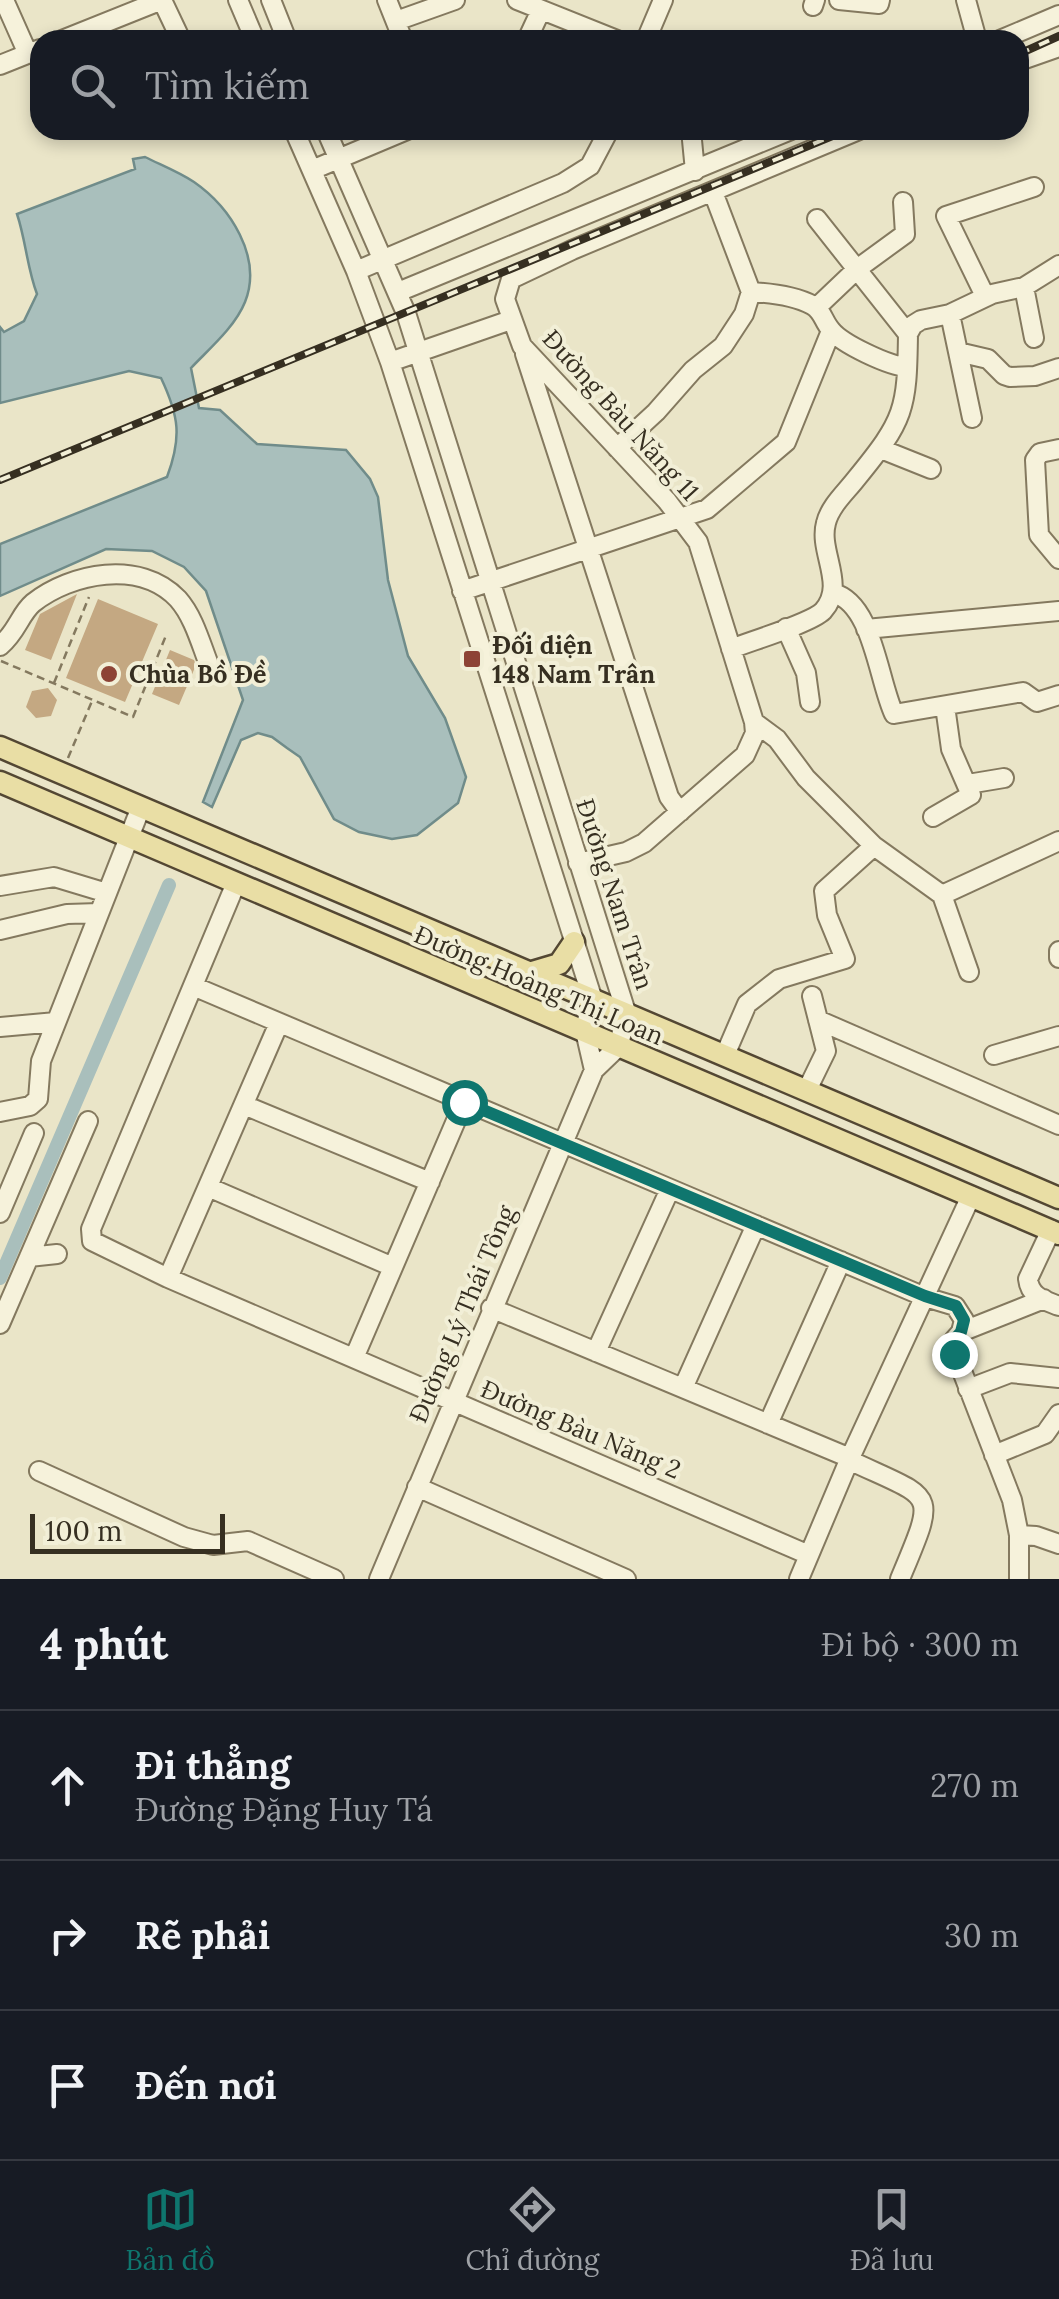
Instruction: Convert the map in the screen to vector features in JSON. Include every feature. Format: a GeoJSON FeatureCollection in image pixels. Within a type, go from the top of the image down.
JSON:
{"type":"FeatureCollection","features":[{"type":"Feature","properties":{"kind":"main road","name":"Đường Hoàng Thị Loan"},"geometry":{"type":"LineString","coordinates":[[0,747],[1059,1198]]}},
{"type":"Feature","properties":{"kind":"main road","name":"Đường Hoàng Thị Loan"},"geometry":{"type":"LineString","coordinates":[[0,782],[1055,1232]]}},
{"type":"Feature","properties":{"kind":"main road"},"geometry":{"type":"LineString","coordinates":[[532,972],[559,964],[574,942]]}},
{"type":"Feature","properties":{"kind":"street"},"geometry":{"type":"LineString","coordinates":[[4,0],[30,45]]}},
{"type":"Feature","properties":{"kind":"street"},"geometry":{"type":"LineString","coordinates":[[79,30],[116,8],[162,0],[177,30]]}},
{"type":"Feature","properties":{"kind":"street"},"geometry":{"type":"LineString","coordinates":[[238,0],[251,30]]}},
{"type":"Feature","properties":{"kind":"street"},"geometry":{"type":"LineString","coordinates":[[270,0],[284,30]]}},
{"type":"Feature","properties":{"kind":"street"},"geometry":{"type":"LineString","coordinates":[[386,0],[399,30]]}},
{"type":"Feature","properties":{"kind":"street"},"geometry":{"type":"LineString","coordinates":[[396,22],[454,0]]}},
{"type":"Feature","properties":{"kind":"street"},"geometry":{"type":"LineString","coordinates":[[517,0],[592,30]]}},
{"type":"Feature","properties":{"kind":"street"},"geometry":{"type":"LineString","coordinates":[[650,30],[663,0]]}},
{"type":"Feature","properties":{"kind":"street"},"geometry":{"type":"LineString","coordinates":[[838,0],[879,4],[880,0]]}},
{"type":"Feature","properties":{"kind":"street"},"geometry":{"type":"LineString","coordinates":[[966,0],[974,30]]}},
{"type":"Feature","properties":{"kind":"street"},"geometry":{"type":"LineString","coordinates":[[532,30],[541,10]]}},
{"type":"Feature","properties":{"kind":"street"},"geometry":{"type":"LineString","coordinates":[[1023,30],[1059,14]]}},
{"type":"Feature","properties":{"kind":"street"},"geometry":{"type":"LineString","coordinates":[[1029,57],[1059,47]]}},
{"type":"Feature","properties":{"kind":"street"},"geometry":{"type":"LineString","coordinates":[[0,65],[30,54]]}},
{"type":"Feature","properties":{"kind":"street"},"geometry":{"type":"LineString","coordinates":[[298,140],[356,271],[390,362],[592,997],[585,1031],[594,1070]]}},
{"type":"Feature","properties":{"kind":"street","name":"Đường Nam Trân"},"geometry":{"type":"LineString","coordinates":[[330,140],[398,292],[419,351],[626,1012],[619,1046]]}},
{"type":"Feature","properties":{"kind":"street"},"geometry":{"type":"LineString","coordinates":[[312,170],[382,140]]}},
{"type":"Feature","properties":{"kind":"street"},"geometry":{"type":"LineString","coordinates":[[356,271],[563,183],[590,166],[604,140]]}},
{"type":"Feature","properties":{"kind":"street"},"geometry":{"type":"LineString","coordinates":[[692,140],[696,171]]}},
{"type":"Feature","properties":{"kind":"street"},"geometry":{"type":"LineString","coordinates":[[398,292],[768,140]]}},
{"type":"Feature","properties":{"kind":"street"},"geometry":{"type":"LineString","coordinates":[[511,320],[505,299],[511,279],[835,140]]}},
{"type":"Feature","properties":{"kind":"street"},"geometry":{"type":"LineString","coordinates":[[985,296],[946,216],[1034,186]]}},
{"type":"Feature","properties":{"kind":"street"},"geometry":{"type":"LineString","coordinates":[[617,448],[693,370],[732,338],[744,314],[750,292],[713,192]]}},
{"type":"Feature","properties":{"kind":"street"},"geometry":{"type":"LineString","coordinates":[[816,308],[856,269],[906,234],[903,202]]}},
{"type":"Feature","properties":{"kind":"street"},"geometry":{"type":"LineString","coordinates":[[817,219],[908,334]]}},
{"type":"Feature","properties":{"kind":"street"},"geometry":{"type":"LineString","coordinates":[[731,648],[824,610],[833,593],[825,524],[898,422],[906,398],[908,334],[912,325],[950,314],[985,296],[1024,287],[1059,265]]}},
{"type":"Feature","properties":{"kind":"street"},"geometry":{"type":"LineString","coordinates":[[1024,287],[1034,338]]}},
{"type":"Feature","properties":{"kind":"street"},"geometry":{"type":"LineString","coordinates":[[750,292],[795,299],[816,308],[831,331],[892,365],[908,366]]}},
{"type":"Feature","properties":{"kind":"street"},"geometry":{"type":"LineString","coordinates":[[950,314],[972,418]]}},
{"type":"Feature","properties":{"kind":"street","name":"Đường Bàu Năng 11"},"geometry":{"type":"LineString","coordinates":[[390,362],[511,320],[522,346],[698,542],[754,722]]}},
{"type":"Feature","properties":{"kind":"street"},"geometry":{"type":"LineString","coordinates":[[462,591],[706,509],[786,442],[831,331]]}},
{"type":"Feature","properties":{"kind":"street"},"geometry":{"type":"LineString","coordinates":[[522,346],[669,797],[680,812]]}},
{"type":"Feature","properties":{"kind":"street"},"geometry":{"type":"LineString","coordinates":[[958,352],[988,359],[1004,376],[1010,377],[1035,376],[1059,368]]}},
{"type":"Feature","properties":{"kind":"street"},"geometry":{"type":"LineString","coordinates":[[546,417],[574,401]]}},
{"type":"Feature","properties":{"kind":"street"},"geometry":{"type":"LineString","coordinates":[[881,449],[931,469]]}},
{"type":"Feature","properties":{"kind":"street"},"geometry":{"type":"LineString","coordinates":[[1059,449],[1040,453],[1035,460],[1039,536],[1059,560]]}},
{"type":"Feature","properties":{"kind":"street"},"geometry":{"type":"LineString","coordinates":[[0,646],[18,628],[30,606],[54,589],[87,577],[116,574],[142,579],[176,597],[194,626],[208,662]]}},
{"type":"Feature","properties":{"kind":"street"},"geometry":{"type":"LineString","coordinates":[[833,593],[851,600],[866,629],[893,712],[1023,692],[1037,702],[1059,695]]}},
{"type":"Feature","properties":{"kind":"street"},"geometry":{"type":"LineString","coordinates":[[866,629],[1059,611]]}},
{"type":"Feature","properties":{"kind":"street"},"geometry":{"type":"LineString","coordinates":[[786,628],[801,658],[810,702]]}},
{"type":"Feature","properties":{"kind":"street"},"geometry":{"type":"LineString","coordinates":[[933,817],[971,796],[951,749],[945,706]]}},
{"type":"Feature","properties":{"kind":"street"},"geometry":{"type":"LineString","coordinates":[[578,862],[626,852],[644,843],[745,755],[755,734],[754,722]]}},
{"type":"Feature","properties":{"kind":"street"},"geometry":{"type":"LineString","coordinates":[[754,722],[777,739],[806,778],[874,846],[942,895],[969,972]]}},
{"type":"Feature","properties":{"kind":"street"},"geometry":{"type":"LineString","coordinates":[[968,784],[1004,778]]}},
{"type":"Feature","properties":{"kind":"street"},"geometry":{"type":"LineString","coordinates":[[0,1112],[36,1103],[41,1061],[140,806]]}},
{"type":"Feature","properties":{"kind":"street"},"geometry":{"type":"LineString","coordinates":[[942,895],[1059,841]]}},
{"type":"Feature","properties":{"kind":"street"},"geometry":{"type":"LineString","coordinates":[[725,1055],[747,1004],[779,979],[845,959],[828,915],[824,892],[874,846]]}},
{"type":"Feature","properties":{"kind":"street"},"geometry":{"type":"LineString","coordinates":[[0,886],[54,877],[107,892]]}},
{"type":"Feature","properties":{"kind":"street"},"geometry":{"type":"LineString","coordinates":[[236,883],[193,986],[956,1306],[964,1320],[954,1345],[968,1390],[1008,1486],[1018,1534],[1019,1579]]}},
{"type":"Feature","properties":{"kind":"street"},"geometry":{"type":"LineString","coordinates":[[0,930],[66,914],[100,913]]}},
{"type":"Feature","properties":{"kind":"street","name":"Đường Bàu Năng 2"},"geometry":{"type":"LineString","coordinates":[[193,986],[90,1235],[98,1246],[809,1555]]}},
{"type":"Feature","properties":{"kind":"street"},"geometry":{"type":"LineString","coordinates":[[808,1090],[826,1051],[812,996]]}},
{"type":"Feature","properties":{"kind":"street"},"geometry":{"type":"LineString","coordinates":[[818,1020],[1059,1125]]}},
{"type":"Feature","properties":{"kind":"street"},"geometry":{"type":"LineString","coordinates":[[0,1027],[56,1022]]}},
{"type":"Feature","properties":{"kind":"street"},"geometry":{"type":"LineString","coordinates":[[168,1278],[279,1023]]}},
{"type":"Feature","properties":{"kind":"street"},"geometry":{"type":"LineString","coordinates":[[994,1054],[1059,1036]]}},
{"type":"Feature","properties":{"kind":"street"},"geometry":{"type":"LineString","coordinates":[[594,1070],[619,1046]]}},
{"type":"Feature","properties":{"kind":"street","name":"Đường Lý Thái Tông"},"geometry":{"type":"LineString","coordinates":[[379,1579],[490,1308],[594,1070]]}},
{"type":"Feature","properties":{"kind":"street"},"geometry":{"type":"LineString","coordinates":[[354,1358],[464,1102]]}},
{"type":"Feature","properties":{"kind":"street"},"geometry":{"type":"LineString","coordinates":[[244,1104],[430,1182]]}},
{"type":"Feature","properties":{"kind":"street"},"geometry":{"type":"LineString","coordinates":[[0,1324],[88,1121]]}},
{"type":"Feature","properties":{"kind":"street"},"geometry":{"type":"LineString","coordinates":[[0,1213],[34,1133]]}},
{"type":"Feature","properties":{"kind":"street"},"geometry":{"type":"LineString","coordinates":[[208,1187],[393,1267]]}},
{"type":"Feature","properties":{"kind":"street"},"geometry":{"type":"LineString","coordinates":[[596,1352],[670,1189]]}},
{"type":"Feature","properties":{"kind":"street"},"geometry":{"type":"LineString","coordinates":[[798,1579],[971,1196]]}},
{"type":"Feature","properties":{"kind":"street"},"geometry":{"type":"LineString","coordinates":[[683,1388],[756,1225]]}},
{"type":"Feature","properties":{"kind":"street"},"geometry":{"type":"LineString","coordinates":[[1051,1302],[1031,1291],[1028,1279],[1055,1232]]}},
{"type":"Feature","properties":{"kind":"street"},"geometry":{"type":"LineString","coordinates":[[30,1258],[57,1254]]}},
{"type":"Feature","properties":{"kind":"street"},"geometry":{"type":"LineString","coordinates":[[768,1424],[841,1261]]}},
{"type":"Feature","properties":{"kind":"street"},"geometry":{"type":"LineString","coordinates":[[961,1332],[1051,1302]]}},
{"type":"Feature","properties":{"kind":"street"},"geometry":{"type":"LineString","coordinates":[[490,1308],[768,1424],[913,1490],[924,1502],[925,1518],[900,1579]]}},
{"type":"Feature","properties":{"kind":"street"},"geometry":{"type":"LineString","coordinates":[[968,1390],[1010,1373],[1059,1378]]}},
{"type":"Feature","properties":{"kind":"street"},"geometry":{"type":"LineString","coordinates":[[994,1455],[1045,1434],[1059,1414]]}},
{"type":"Feature","properties":{"kind":"street"},"geometry":{"type":"LineString","coordinates":[[39,1471],[184,1537],[213,1545],[248,1540],[334,1579]]}},
{"type":"Feature","properties":{"kind":"street"},"geometry":{"type":"LineString","coordinates":[[417,1487],[626,1579]]}},
{"type":"Feature","properties":{"kind":"street"},"geometry":{"type":"LineString","coordinates":[[1018,1534],[1059,1544]]}},
{"type":"Feature","properties":{"kind":"path"},"geometry":{"type":"LineString","coordinates":[[54,683],[89,597]]}},
{"type":"Feature","properties":{"kind":"path"},"geometry":{"type":"LineString","coordinates":[[0,660],[133,717],[167,633]]}},
{"type":"Feature","properties":{"kind":"path"},"geometry":{"type":"LineString","coordinates":[[62,773],[93,700]]}},
{"type":"Feature","properties":{"kind":"water"},"geometry":{"type":"Polygon","coordinates":[[[145,157],[188,178],[220,205],[240,234],[250,268],[241,311],[191,368],[199,408],[220,410],[257,444],[346,450],[370,479],[378,497],[388,580],[408,656],[445,718],[466,777],[458,803],[417,835],[392,839],[359,832],[334,819],[300,757],[272,737],[258,733],[241,740],[212,807],[203,802],[243,700],[206,591],[184,567],[152,551],[106,549],[0,596],[0,544],[167,477],[172,463],[176,427],[161,378],[129,371],[0,403],[0,327],[4,332],[24,321],[37,294],[17,214],[135,169],[133,159],[145,157]]]}},
{"type":"Feature","properties":{"kind":"building"},"geometry":{"type":"Polygon","coordinates":[[[77,594],[51,660],[25,650],[40,614],[77,594]]]}},
{"type":"Feature","properties":{"kind":"building"},"geometry":{"type":"Polygon","coordinates":[[[98,599],[158,624],[125,702],[66,678],[98,599]]]}},
{"type":"Feature","properties":{"kind":"building"},"geometry":{"type":"Polygon","coordinates":[[[170,650],[194,660],[196,665],[179,705],[152,694],[170,650]]]}},
{"type":"Feature","properties":{"kind":"building"},"geometry":{"type":"Polygon","coordinates":[[[48,688],[57,700],[51,716],[36,718],[26,707],[32,691],[48,688]]]}},
{"type":"Feature","properties":{"kind":"waterway"},"geometry":{"type":"LineString","coordinates":[[0,1278],[169,885]]}},
{"type":"Feature","properties":{"kind":"railway"},"geometry":{"type":"LineString","coordinates":[[1029,50],[1059,36]]}},
{"type":"Feature","properties":{"kind":"railway"},"geometry":{"type":"LineString","coordinates":[[0,480],[823,140]]}},
{"type":"Feature","properties":{"kind":"place","name":"Đối diện 148 Nam Trân"},"geometry":{"type":"Point","coordinates":[472,659]}},
{"type":"Feature","properties":{"kind":"place","name":"Chùa Bồ Đề"},"geometry":{"type":"Point","coordinates":[109,674]}},
{"type":"Feature","properties":{"kind":"route"},"geometry":{"type":"LineString","coordinates":[[464,1102],[956,1306],[964,1320],[954,1340],[954,1354]]}}]}
